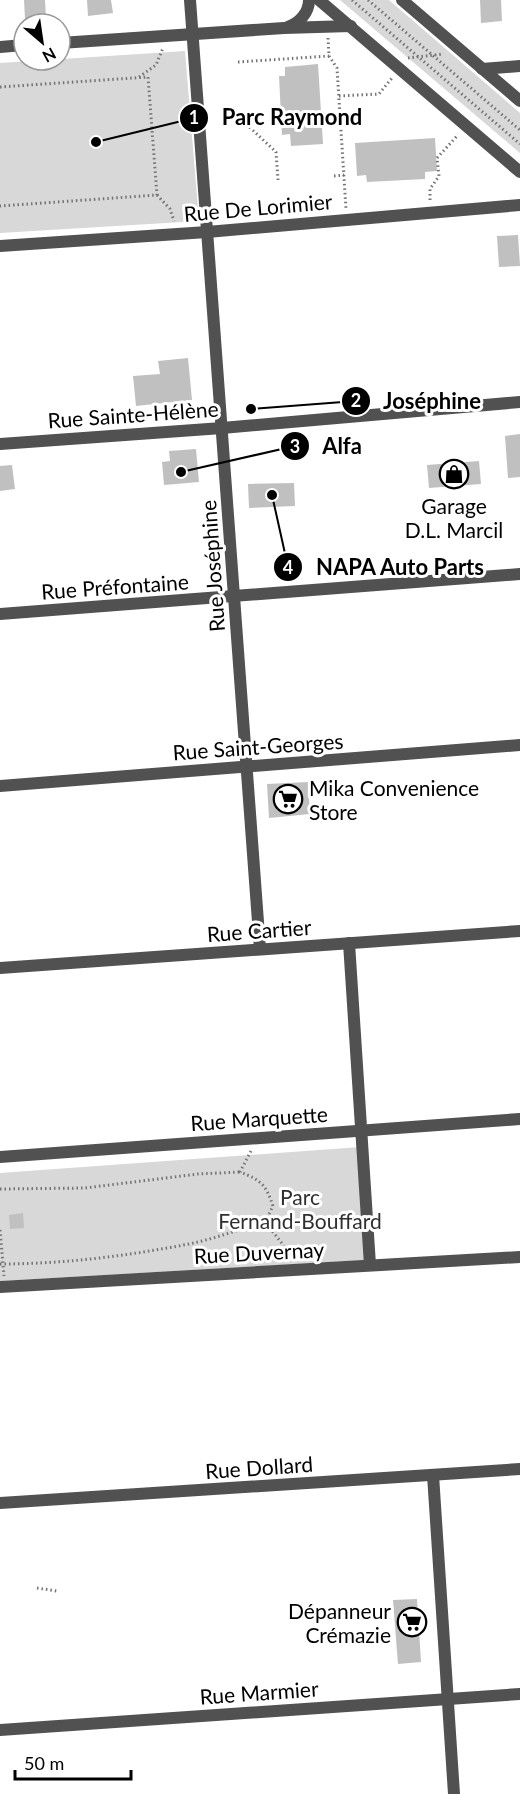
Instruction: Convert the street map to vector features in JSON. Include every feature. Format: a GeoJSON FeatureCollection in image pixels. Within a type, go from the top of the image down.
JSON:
{"type":"FeatureCollection","features":[{"type":"Feature","properties":{"kind":"street","name":"Rue Joséphine"},"geometry":{"type":"LineString","coordinates":[[190,0],[260,950]]}},
{"type":"Feature","properties":{"kind":"street"},"geometry":{"type":"LineString","coordinates":[[284,28],[291,27],[302,18],[309,5],[309,0]]}},
{"type":"Feature","properties":{"kind":"street"},"geometry":{"type":"LineString","coordinates":[[319,0],[520,172]]}},
{"type":"Feature","properties":{"kind":"street"},"geometry":{"type":"LineString","coordinates":[[402,0],[520,101]]}},
{"type":"Feature","properties":{"kind":"street"},"geometry":{"type":"LineString","coordinates":[[72,42],[284,28],[351,26]]}},
{"type":"Feature","properties":{"kind":"street"},"geometry":{"type":"LineString","coordinates":[[482,69],[520,66]]}},
{"type":"Feature","properties":{"kind":"street","name":"Rue De Lorimier"},"geometry":{"type":"LineString","coordinates":[[0,246],[207,232],[520,205]]}},
{"type":"Feature","properties":{"kind":"street","name":"Rue Sainte-Hélène"},"geometry":{"type":"LineString","coordinates":[[0,444],[222,428],[520,402]]}},
{"type":"Feature","properties":{"kind":"street","name":"Rue Préfontaine"},"geometry":{"type":"LineString","coordinates":[[0,614],[520,574]]}},
{"type":"Feature","properties":{"kind":"street","name":"Rue Saint-Georges"},"geometry":{"type":"LineString","coordinates":[[0,786],[520,745]]}},
{"type":"Feature","properties":{"kind":"street","name":"Rue Cartier"},"geometry":{"type":"LineString","coordinates":[[0,968],[520,931]]}},
{"type":"Feature","properties":{"kind":"street"},"geometry":{"type":"LineString","coordinates":[[349,943],[370,1265]]}},
{"type":"Feature","properties":{"kind":"street","name":"Rue Marquette"},"geometry":{"type":"LineString","coordinates":[[0,1158],[520,1119]]}},
{"type":"Feature","properties":{"kind":"street","name":"Rue Duvernay"},"geometry":{"type":"LineString","coordinates":[[2,1287],[520,1257]]}},
{"type":"Feature","properties":{"kind":"street","name":"Rue Dollard"},"geometry":{"type":"LineString","coordinates":[[0,1503],[520,1469]]}},
{"type":"Feature","properties":{"kind":"street"},"geometry":{"type":"LineString","coordinates":[[433,1475],[454,1794]]}},
{"type":"Feature","properties":{"kind":"street","name":"Rue Marmier"},"geometry":{"type":"LineString","coordinates":[[0,1730],[520,1694]]}},
{"type":"Feature","properties":{"kind":"path"},"geometry":{"type":"LineString","coordinates":[[352,0],[520,144]]}},
{"type":"Feature","properties":{"kind":"path"},"geometry":{"type":"LineString","coordinates":[[368,0],[520,130]]}},
{"type":"Feature","properties":{"kind":"path"},"geometry":{"type":"LineString","coordinates":[[327,28],[329,56],[337,68],[347,220]]}},
{"type":"Feature","properties":{"kind":"path"},"geometry":{"type":"LineString","coordinates":[[138,78],[156,65],[169,36]]}},
{"type":"Feature","properties":{"kind":"path"},"geometry":{"type":"LineString","coordinates":[[390,60],[463,52]]}},
{"type":"Feature","properties":{"kind":"path"},"geometry":{"type":"LineString","coordinates":[[238,62],[329,56]]}},
{"type":"Feature","properties":{"kind":"path"},"geometry":{"type":"LineString","coordinates":[[339,96],[379,94],[400,69]]}},
{"type":"Feature","properties":{"kind":"path"},"geometry":{"type":"LineString","coordinates":[[0,87],[148,77],[157,195],[170,208],[178,234]]}},
{"type":"Feature","properties":{"kind":"path"},"geometry":{"type":"LineString","coordinates":[[243,121],[276,152],[278,180]]}},
{"type":"Feature","properties":{"kind":"path"},"geometry":{"type":"LineString","coordinates":[[430,212],[430,189],[439,176],[437,158],[466,126]]}},
{"type":"Feature","properties":{"kind":"path"},"geometry":{"type":"LineString","coordinates":[[334,176],[344,175]]}},
{"type":"Feature","properties":{"kind":"path"},"geometry":{"type":"LineString","coordinates":[[0,206],[157,195]]}},
{"type":"Feature","properties":{"kind":"path"},"geometry":{"type":"LineString","coordinates":[[240,1172],[258,1138]]}},
{"type":"Feature","properties":{"kind":"path"},"geometry":{"type":"LineString","coordinates":[[0,1189],[85,1188],[198,1174],[240,1172],[252,1176],[267,1188],[273,1206],[265,1222],[190,1244],[90,1259],[1,1264]]}},
{"type":"Feature","properties":{"kind":"path"},"geometry":{"type":"LineString","coordinates":[[265,1222],[302,1269]]}},
{"type":"Feature","properties":{"kind":"path"},"geometry":{"type":"LineString","coordinates":[[0,1230],[2,1287]]}},
{"type":"Feature","properties":{"kind":"path"},"geometry":{"type":"LineString","coordinates":[[37,1588],[57,1591]]}},
{"type":"Feature","properties":{"kind":"green space"},"geometry":{"type":"Polygon","coordinates":[[[340,0],[389,0],[520,113],[520,153],[340,0]]]}},
{"type":"Feature","properties":{"kind":"green space"},"geometry":{"type":"Polygon","coordinates":[[[185,51],[199,221],[0,233],[0,63],[12,62],[12,72],[72,72],[72,58],[185,51]]]}},
{"type":"Feature","properties":{"kind":"green space","name":"Parc Fernand-Bouffard"},"geometry":{"type":"Polygon","coordinates":[[[360,1147],[365,1260],[0,1281],[0,1173],[360,1147]]]}},
{"type":"Feature","properties":{"kind":"building"},"geometry":{"type":"Polygon","coordinates":[[[24,0],[45,0],[46,12],[25,12],[24,0]]]}},
{"type":"Feature","properties":{"kind":"building"},"geometry":{"type":"Polygon","coordinates":[[[87,0],[111,0],[113,13],[88,16],[87,0]]]}},
{"type":"Feature","properties":{"kind":"building"},"geometry":{"type":"Polygon","coordinates":[[[480,0],[501,0],[502,21],[481,23],[480,0]]]}},
{"type":"Feature","properties":{"kind":"building"},"geometry":{"type":"Polygon","coordinates":[[[318,64],[323,144],[291,146],[290,134],[282,135],[279,76],[285,76],[285,67],[318,64]]]}},
{"type":"Feature","properties":{"kind":"building"},"geometry":{"type":"Polygon","coordinates":[[[435,138],[437,171],[425,172],[425,179],[367,182],[366,175],[357,176],[355,143],[435,138]]]}},
{"type":"Feature","properties":{"kind":"building"},"geometry":{"type":"Polygon","coordinates":[[[518,235],[520,266],[499,267],[497,236],[518,235]]]}},
{"type":"Feature","properties":{"kind":"building"},"geometry":{"type":"Polygon","coordinates":[[[188,358],[192,400],[136,406],[133,376],[160,374],[158,361],[188,358]]]}},
{"type":"Feature","properties":{"kind":"building"},"geometry":{"type":"Polygon","coordinates":[[[520,434],[520,477],[508,478],[505,436],[520,434]]]}},
{"type":"Feature","properties":{"kind":"building"},"geometry":{"type":"Polygon","coordinates":[[[196,449],[199,482],[164,485],[162,462],[170,461],[169,451],[196,449]]]}},
{"type":"Feature","properties":{"kind":"building","name":"Garage D.L. Marcil"},"geometry":{"type":"Polygon","coordinates":[[[479,461],[481,484],[429,488],[427,465],[479,461]]]}},
{"type":"Feature","properties":{"kind":"building"},"geometry":{"type":"Polygon","coordinates":[[[12,465],[15,489],[0,491],[0,466],[12,465]]]}},
{"type":"Feature","properties":{"kind":"building"},"geometry":{"type":"Polygon","coordinates":[[[294,483],[295,506],[249,508],[248,484],[294,483]]]}},
{"type":"Feature","properties":{"kind":"building","name":"Mika Convenience Store"},"geometry":{"type":"Polygon","coordinates":[[[308,782],[310,814],[269,818],[267,784],[308,782]]]}},
{"type":"Feature","properties":{"kind":"building"},"geometry":{"type":"Polygon","coordinates":[[[23,1213],[24,1228],[10,1229],[9,1215],[23,1213]]]}},
{"type":"Feature","properties":{"kind":"building"},"geometry":{"type":"Polygon","coordinates":[[[417,1599],[421,1662],[398,1664],[393,1600],[417,1599]]]}},
{"type":"Feature","properties":{"kind":"place","name":"Parc Raymond"},"geometry":{"type":"Point","coordinates":[96,142]}},
{"type":"Feature","properties":{"kind":"place","name":"Joséphine"},"geometry":{"type":"Point","coordinates":[251,409]}},
{"type":"Feature","properties":{"kind":"place","name":"Alfa"},"geometry":{"type":"Point","coordinates":[181,472]}},
{"type":"Feature","properties":{"kind":"place","name":"Garage D.L. Marcil"},"geometry":{"type":"Point","coordinates":[454,474]}},
{"type":"Feature","properties":{"kind":"place","name":"NAPA Auto Parts"},"geometry":{"type":"Point","coordinates":[272,495]}},
{"type":"Feature","properties":{"kind":"place","name":"Mika Convenience Store"},"geometry":{"type":"Point","coordinates":[288,799]}},
{"type":"Feature","properties":{"kind":"place","name":"Dépanneur Crémazie"},"geometry":{"type":"Point","coordinates":[412,1622]}}]}
